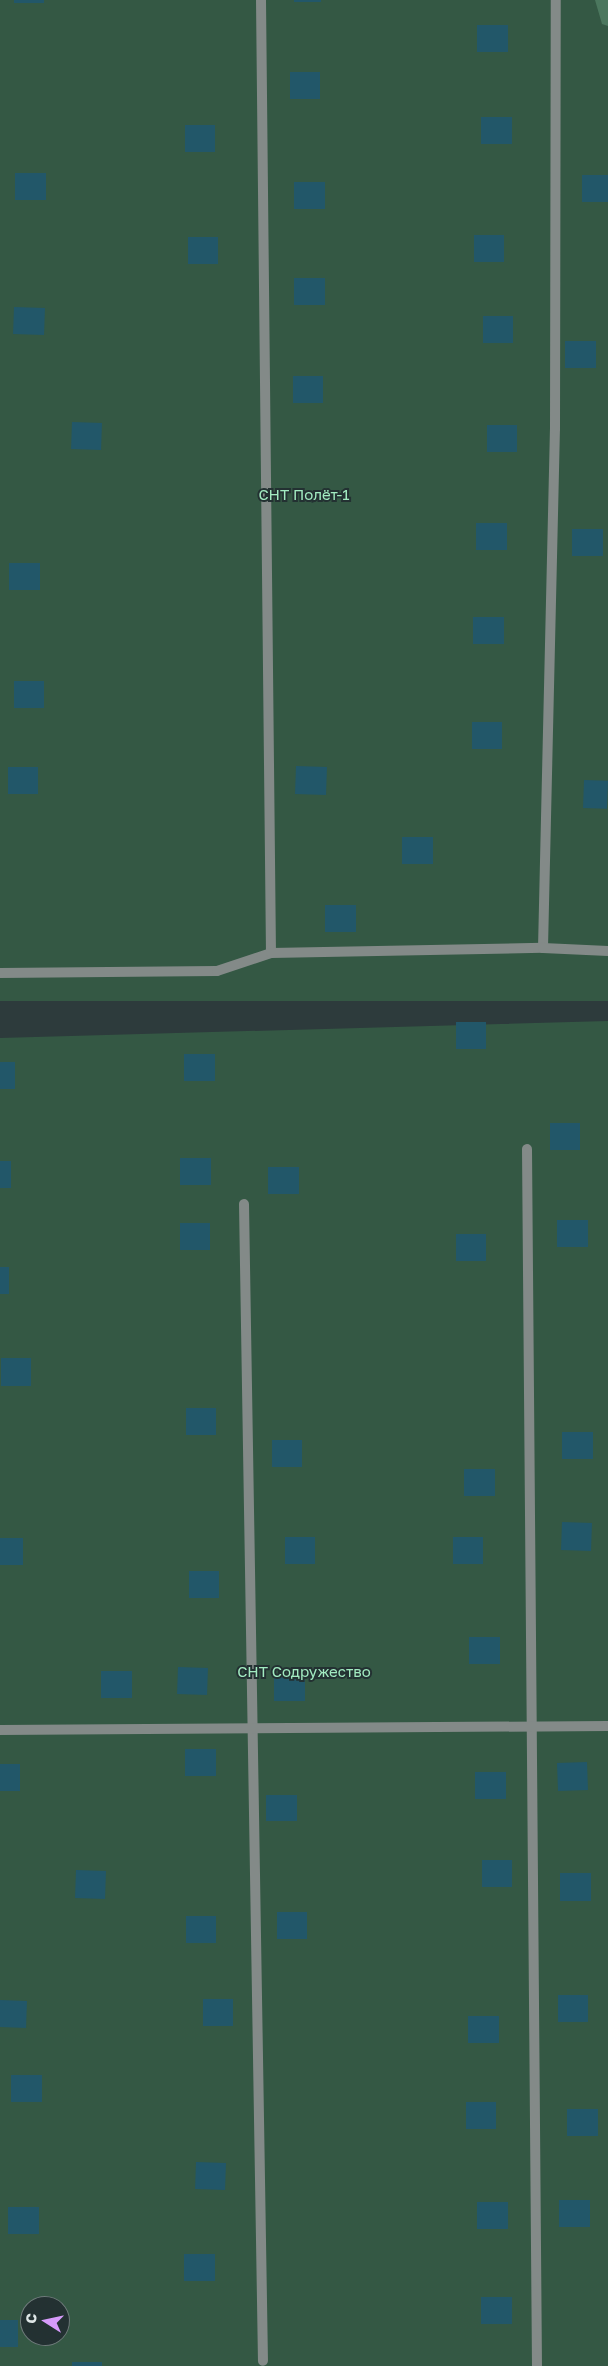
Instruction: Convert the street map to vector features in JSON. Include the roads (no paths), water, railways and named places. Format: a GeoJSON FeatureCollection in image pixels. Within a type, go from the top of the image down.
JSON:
{"type":"FeatureCollection","features":[{"type":"Feature","properties":{"kind":"street"},"geometry":{"type":"LineString","coordinates":[[262,0],[271,953]]}},
{"type":"Feature","properties":{"kind":"street"},"geometry":{"type":"LineString","coordinates":[[542,948],[555,428],[556,0]]}},
{"type":"Feature","properties":{"kind":"street"},"geometry":{"type":"LineString","coordinates":[[0,973],[217,971],[271,953],[542,948],[608,951]]}},
{"type":"Feature","properties":{"kind":"street"},"geometry":{"type":"LineString","coordinates":[[527,1149],[529,1727],[537,2366]]}},
{"type":"Feature","properties":{"kind":"street"},"geometry":{"type":"LineString","coordinates":[[244,1204],[250,1728],[263,2361]]}},
{"type":"Feature","properties":{"kind":"street"},"geometry":{"type":"LineString","coordinates":[[0,1730],[608,1726]]}},
{"type":"Feature","properties":{"kind":"park label","name":"СНТ Полёт-1"},"geometry":{"type":"Point","coordinates":[304,495]}},
{"type":"Feature","properties":{"kind":"park label","name":"СНТ Содружество"},"geometry":{"type":"Point","coordinates":[304,1672]}}]}
